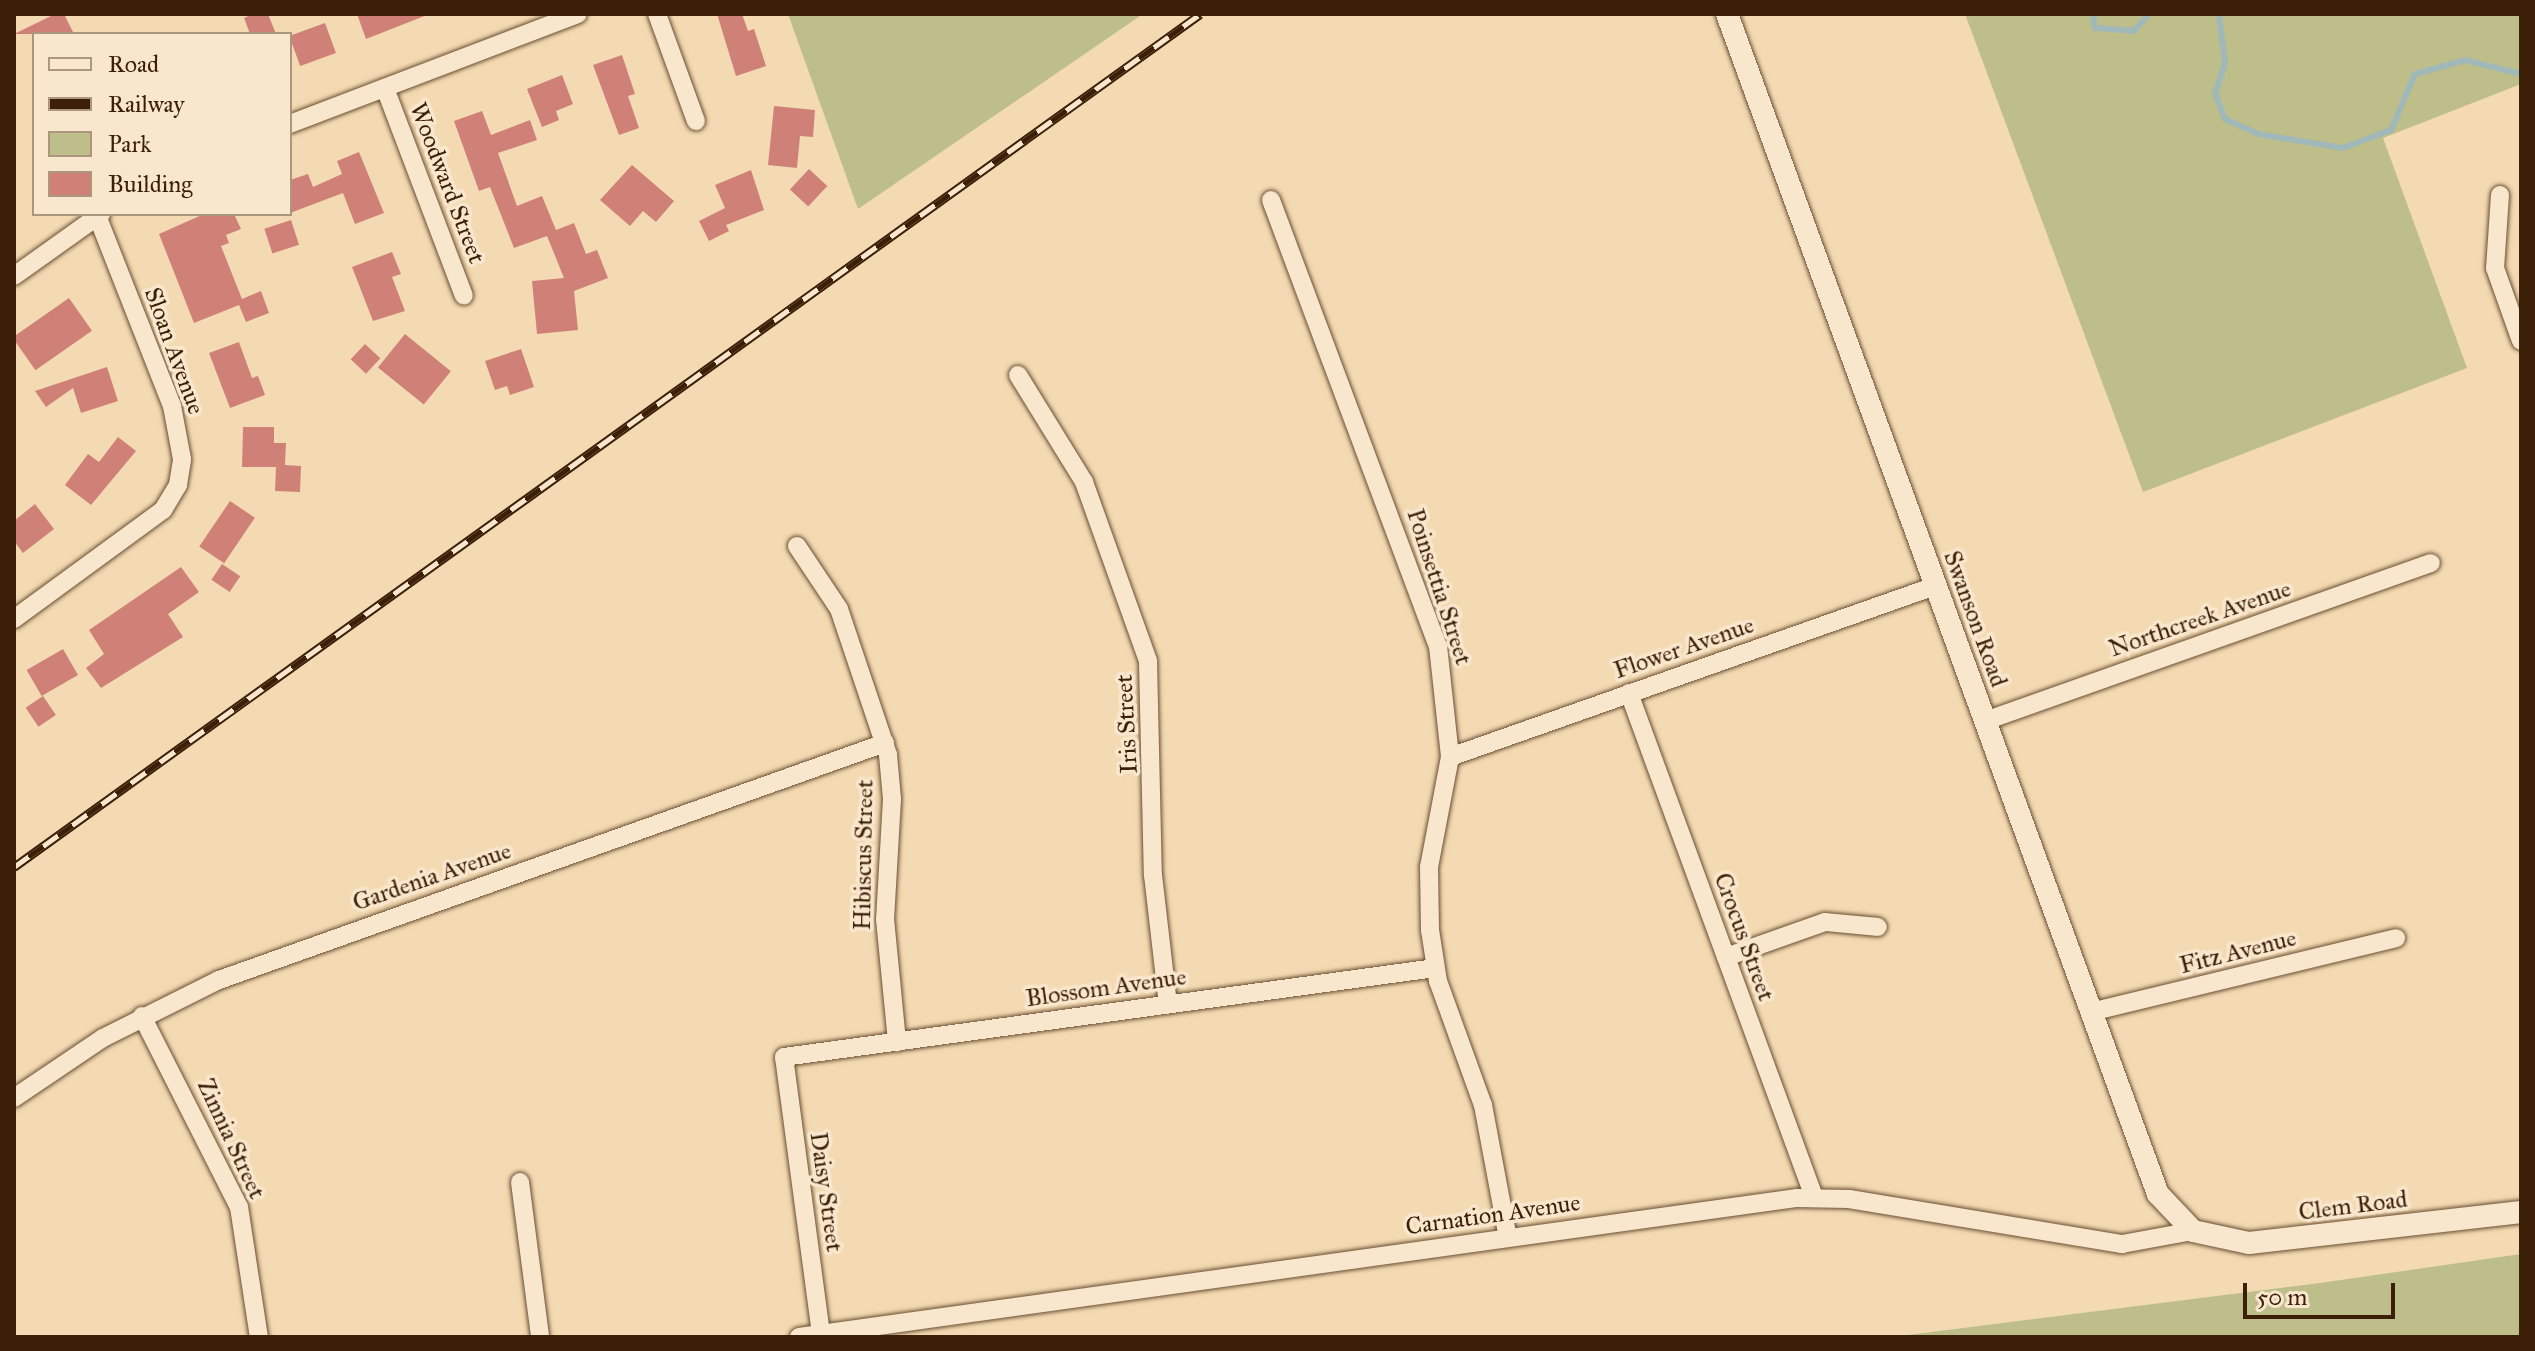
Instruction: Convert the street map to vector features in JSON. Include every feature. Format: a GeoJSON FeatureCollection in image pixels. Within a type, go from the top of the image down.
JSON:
{"type":"FeatureCollection","features":[{"type":"Feature","properties":{"kind":"street"},"geometry":{"type":"LineString","coordinates":[[292,123],[578,14]]}},
{"type":"Feature","properties":{"kind":"street"},"geometry":{"type":"LineString","coordinates":[[657,14],[696,121]]}},
{"type":"Feature","properties":{"kind":"street","name":"Swanson Road"},"geometry":{"type":"LineString","coordinates":[[1727,14],[1874,406],[1935,586],[2151,1180],[2168,1208],[2193,1231]]}},
{"type":"Feature","properties":{"kind":"street","name":"Woodward Street"},"geometry":{"type":"LineString","coordinates":[[385,88],[464,296]]}},
{"type":"Feature","properties":{"kind":"street"},"geometry":{"type":"LineString","coordinates":[[2500,195],[2495,268],[2521,341]]}},
{"type":"Feature","properties":{"kind":"street","name":"Poinsettia Street"},"geometry":{"type":"LineString","coordinates":[[1271,200],[1433,628],[1446,686],[1450,757],[1429,867],[1435,968],[1483,1105],[1508,1238]]}},
{"type":"Feature","properties":{"kind":"street"},"geometry":{"type":"LineString","coordinates":[[14,276],[98,216]]}},
{"type":"Feature","properties":{"kind":"street","name":"Sloan Avenue"},"geometry":{"type":"LineString","coordinates":[[14,619],[163,510],[178,485],[182,459],[172,406],[99,216]]}},
{"type":"Feature","properties":{"kind":"street","name":"Iris Street"},"geometry":{"type":"LineString","coordinates":[[1018,375],[1084,482],[1148,661],[1153,875],[1168,1004]]}},
{"type":"Feature","properties":{"kind":"street","name":"Hibiscus Street"},"geometry":{"type":"LineString","coordinates":[[797,546],[839,609],[885,743],[892,799],[886,942],[897,1042]]}},
{"type":"Feature","properties":{"kind":"street","name":"Northcreek Avenue"},"geometry":{"type":"LineString","coordinates":[[1985,721],[2431,563]]}},
{"type":"Feature","properties":{"kind":"street","name":"Flower Avenue"},"geometry":{"type":"LineString","coordinates":[[1450,757],[1935,586]]}},
{"type":"Feature","properties":{"kind":"street","name":"Crocus Street"},"geometry":{"type":"LineString","coordinates":[[1629,693],[1814,1197]]}},
{"type":"Feature","properties":{"kind":"street","name":"Gardenia Avenue"},"geometry":{"type":"LineString","coordinates":[[14,1098],[142,1016],[266,961],[885,743]]}},
{"type":"Feature","properties":{"kind":"street"},"geometry":{"type":"LineString","coordinates":[[1726,957],[1825,922],[1878,927]]}},
{"type":"Feature","properties":{"kind":"street","name":"Fitz Avenue"},"geometry":{"type":"LineString","coordinates":[[2091,1012],[2396,938]]}},
{"type":"Feature","properties":{"kind":"street","name":"Blossom Avenue"},"geometry":{"type":"LineString","coordinates":[[784,1057],[1435,968]]}},
{"type":"Feature","properties":{"kind":"street","name":"Zinnia Street"},"geometry":{"type":"LineString","coordinates":[[142,1016],[239,1207],[259,1337]]}},
{"type":"Feature","properties":{"kind":"street","name":"Daisy Street"},"geometry":{"type":"LineString","coordinates":[[784,1057],[821,1334]]}},
{"type":"Feature","properties":{"kind":"street"},"geometry":{"type":"LineString","coordinates":[[520,1182],[540,1337]]}},
{"type":"Feature","properties":{"kind":"street","name":"Carnation Avenue"},"geometry":{"type":"LineString","coordinates":[[799,1337],[1814,1197],[2122,1244],[2193,1231]]}},
{"type":"Feature","properties":{"kind":"street","name":"Clem Road"},"geometry":{"type":"LineString","coordinates":[[2193,1231],[2231,1241],[2269,1242],[2521,1212]]}},
{"type":"Feature","properties":{"kind":"green space"},"geometry":{"type":"Polygon","coordinates":[[[788,14],[1143,14],[858,209],[788,14]]]}},
{"type":"Feature","properties":{"kind":"green space"},"geometry":{"type":"Polygon","coordinates":[[[1965,14],[2521,14],[2521,84],[2383,138],[2467,368],[2143,492],[1965,14]]]}},
{"type":"Feature","properties":{"kind":"green space"},"geometry":{"type":"Polygon","coordinates":[[[2521,1254],[2521,1337],[1892,1337],[2320,1283],[2521,1254]]]}},
{"type":"Feature","properties":{"kind":"building"},"geometry":{"type":"Polygon","coordinates":[[[55,14],[64,14],[73,32],[32,32],[14,34],[55,14]]]}},
{"type":"Feature","properties":{"kind":"building"},"geometry":{"type":"Polygon","coordinates":[[[253,14],[268,14],[275,32],[249,32],[244,18],[253,14]]]}},
{"type":"Feature","properties":{"kind":"building"},"geometry":{"type":"Polygon","coordinates":[[[357,14],[427,14],[427,15],[366,39],[357,14]]]}},
{"type":"Feature","properties":{"kind":"building"},"geometry":{"type":"Polygon","coordinates":[[[717,14],[742,14],[748,31],[754,29],[766,66],[736,76],[717,14]]]}},
{"type":"Feature","properties":{"kind":"building"},"geometry":{"type":"Polygon","coordinates":[[[325,23],[336,53],[300,66],[292,35],[325,23]]]}},
{"type":"Feature","properties":{"kind":"building"},"geometry":{"type":"Polygon","coordinates":[[[622,55],[635,94],[628,96],[639,128],[619,135],[593,65],[622,55]]]}},
{"type":"Feature","properties":{"kind":"building"},"geometry":{"type":"Polygon","coordinates":[[[562,75],[573,104],[556,111],[559,120],[542,127],[527,89],[562,75]]]}},
{"type":"Feature","properties":{"kind":"building"},"geometry":{"type":"Polygon","coordinates":[[[774,106],[815,110],[813,137],[800,136],[797,168],[768,165],[774,106]]]}},
{"type":"Feature","properties":{"kind":"building"},"geometry":{"type":"Polygon","coordinates":[[[482,111],[491,135],[530,120],[537,140],[498,153],[517,206],[542,196],[556,230],[574,223],[586,254],[597,250],[608,278],[574,291],[578,330],[537,334],[532,281],[564,278],[547,236],[514,248],[490,187],[479,191],[454,121],[482,111]]]}},
{"type":"Feature","properties":{"kind":"building"},"geometry":{"type":"Polygon","coordinates":[[[359,152],[384,213],[355,224],[343,193],[292,212],[292,179],[308,174],[313,187],[342,174],[337,161],[359,152]]]}},
{"type":"Feature","properties":{"kind":"building"},"geometry":{"type":"Polygon","coordinates":[[[632,165],[674,201],[656,222],[643,211],[630,226],[600,200],[632,165]]]}},
{"type":"Feature","properties":{"kind":"building"},"geometry":{"type":"Polygon","coordinates":[[[809,169],[827,186],[808,207],[790,189],[809,169]]]}},
{"type":"Feature","properties":{"kind":"building"},"geometry":{"type":"Polygon","coordinates":[[[751,170],[764,210],[726,225],[729,231],[709,241],[699,221],[725,208],[715,185],[751,170]]]}},
{"type":"Feature","properties":{"kind":"building"},"geometry":{"type":"Polygon","coordinates":[[[200,216],[235,216],[241,229],[226,235],[229,243],[221,246],[242,299],[261,291],[269,313],[246,322],[239,305],[194,323],[159,234],[200,216]]]}},
{"type":"Feature","properties":{"kind":"building"},"geometry":{"type":"Polygon","coordinates":[[[291,220],[299,245],[272,253],[264,229],[291,220]]]}},
{"type":"Feature","properties":{"kind":"building"},"geometry":{"type":"Polygon","coordinates":[[[392,252],[401,274],[392,277],[405,311],[373,321],[352,267],[392,252]]]}},
{"type":"Feature","properties":{"kind":"building"},"geometry":{"type":"Polygon","coordinates":[[[69,298],[92,331],[35,370],[14,337],[69,298]]]}},
{"type":"Feature","properties":{"kind":"building"},"geometry":{"type":"Polygon","coordinates":[[[405,334],[451,371],[424,405],[378,367],[405,334]]]}},
{"type":"Feature","properties":{"kind":"building"},"geometry":{"type":"Polygon","coordinates":[[[239,342],[252,378],[258,376],[265,395],[230,408],[209,353],[239,342]]]}},
{"type":"Feature","properties":{"kind":"building"},"geometry":{"type":"Polygon","coordinates":[[[365,344],[380,358],[366,374],[351,359],[365,344]]]}},
{"type":"Feature","properties":{"kind":"building"},"geometry":{"type":"Polygon","coordinates":[[[521,349],[534,387],[510,395],[507,386],[495,390],[485,361],[521,349]]]}},
{"type":"Feature","properties":{"kind":"building"},"geometry":{"type":"Polygon","coordinates":[[[107,367],[118,401],[81,413],[73,388],[46,407],[35,391],[107,367]]]}},
{"type":"Feature","properties":{"kind":"building"},"geometry":{"type":"Polygon","coordinates":[[[243,427],[274,427],[274,443],[286,443],[285,465],[301,466],[300,492],[275,491],[276,467],[242,467],[243,427]]]}},
{"type":"Feature","properties":{"kind":"building"},"geometry":{"type":"Polygon","coordinates":[[[118,437],[136,451],[91,505],[65,485],[88,454],[99,462],[118,437]]]}},
{"type":"Feature","properties":{"kind":"building"},"geometry":{"type":"Polygon","coordinates":[[[230,501],[255,518],[224,563],[199,547],[230,501]]]}},
{"type":"Feature","properties":{"kind":"building"},"geometry":{"type":"Polygon","coordinates":[[[35,504],[54,529],[23,553],[14,541],[14,521],[35,504]]]}},
{"type":"Feature","properties":{"kind":"building"},"geometry":{"type":"Polygon","coordinates":[[[222,564],[240,576],[230,592],[211,580],[222,564]]]}},
{"type":"Feature","properties":{"kind":"building"},"geometry":{"type":"Polygon","coordinates":[[[181,567],[199,592],[168,614],[183,637],[101,688],[86,668],[104,654],[89,630],[181,567]]]}},
{"type":"Feature","properties":{"kind":"building"},"geometry":{"type":"Polygon","coordinates":[[[63,649],[78,675],[42,696],[27,670],[63,649]]]}},
{"type":"Feature","properties":{"kind":"building"},"geometry":{"type":"Polygon","coordinates":[[[43,696],[56,715],[38,727],[26,708],[43,696]]]}},
{"type":"Feature","properties":{"kind":"waterway"},"geometry":{"type":"LineString","coordinates":[[2093,14],[2095,28],[2134,31],[2149,14]]}},
{"type":"Feature","properties":{"kind":"waterway"},"geometry":{"type":"LineString","coordinates":[[2219,14],[2225,63],[2215,93],[2225,119],[2258,134],[2343,148],[2391,130],[2415,74],[2465,60],[2521,74]]}},
{"type":"Feature","properties":{"kind":"railway"},"geometry":{"type":"LineString","coordinates":[[14,867],[1200,14]]}}]}
